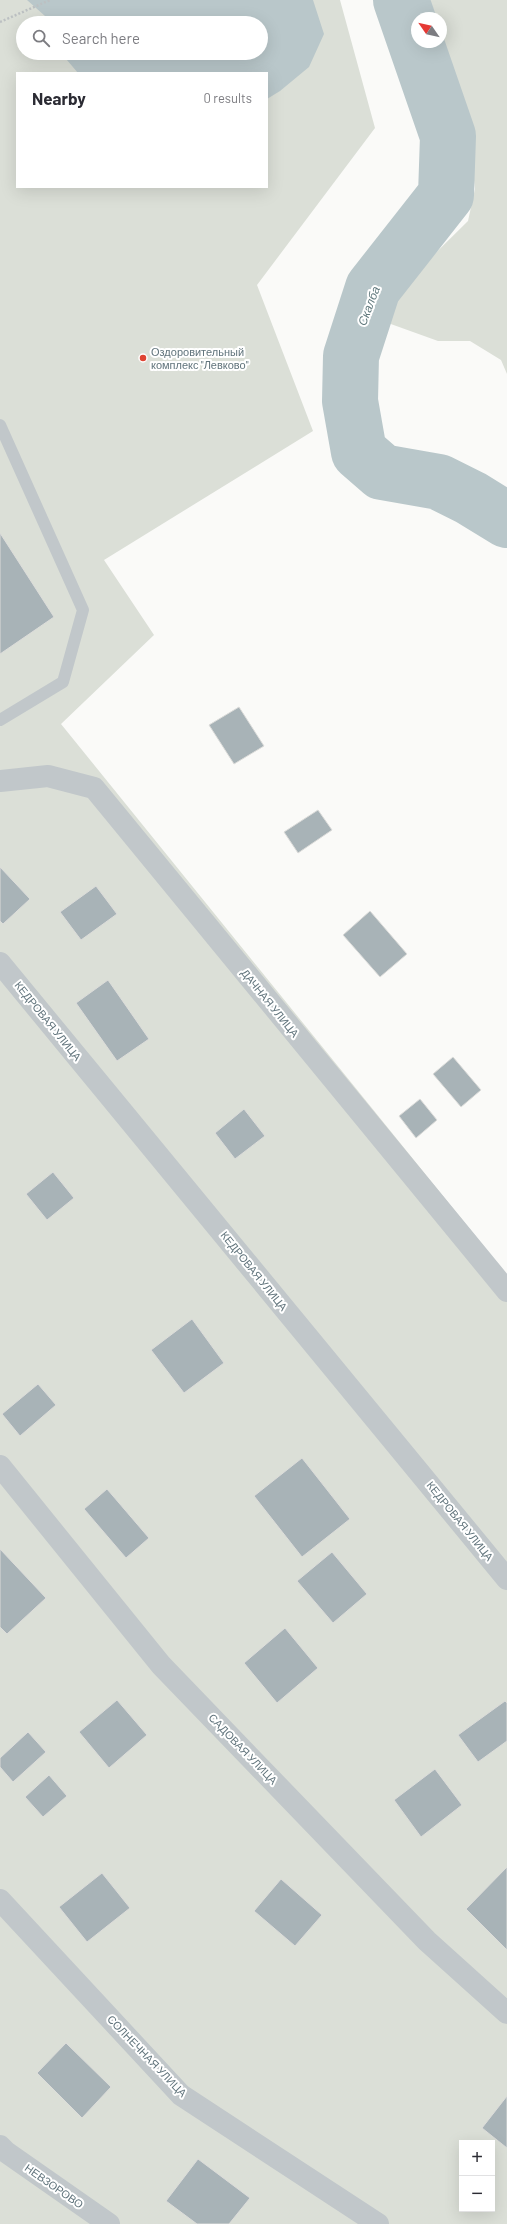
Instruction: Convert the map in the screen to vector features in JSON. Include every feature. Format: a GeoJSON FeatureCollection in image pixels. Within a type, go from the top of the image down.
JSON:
{"type":"FeatureCollection","features":[{"type":"Feature","properties":{"kind":"street","name":"ДАЧНАЯ УЛИЦА"},"geometry":{"type":"LineString","coordinates":[[0,781],[48,776],[94,788],[507,1291]]}},
{"type":"Feature","properties":{"kind":"street","name":"КЕДРОВАЯ УЛИЦА"},"geometry":{"type":"LineString","coordinates":[[0,963],[507,1579]]}},
{"type":"Feature","properties":{"kind":"street","name":"САДОВАЯ УЛИЦА"},"geometry":{"type":"LineString","coordinates":[[0,1466],[161,1665],[427,1941],[507,2013]]}},
{"type":"Feature","properties":{"kind":"street","name":"СОЛНЕЧНАЯ УЛИЦА"},"geometry":{"type":"LineString","coordinates":[[0,1900],[181,2095],[378,2224]]}},
{"type":"Feature","properties":{"kind":"street","name":"НЕВЗОРОВО"},"geometry":{"type":"LineString","coordinates":[[0,2146],[6,2152],[109,2224]]}},
{"type":"Feature","properties":{"kind":"lane"},"geometry":{"type":"LineString","coordinates":[[0,425],[83,610],[64,682],[0,720]]}},
{"type":"Feature","properties":{"kind":"path"},"geometry":{"type":"LineString","coordinates":[[0,22],[50,0]]}},
{"type":"Feature","properties":{"kind":"shaded area"},"geometry":{"type":"Polygon","coordinates":[[[0,0],[340,0],[375,128],[257,285],[313,431],[104,560],[154,635],[61,724],[507,1275],[507,2224],[0,2224],[0,0]]]}},
{"type":"Feature","properties":{"kind":"shaded area"},"geometry":{"type":"Polygon","coordinates":[[[27,0],[313,0],[324,34],[309,67],[280,91],[268,98],[268,72],[77,72],[67,60],[268,60],[268,16],[45,16],[27,0]]]}},
{"type":"Feature","properties":{"kind":"shaded area"},"geometry":{"type":"Polygon","coordinates":[[[426,0],[507,0],[507,374],[501,360],[470,341],[438,341],[388,323],[385,303],[468,221],[475,189],[468,129],[442,48],[447,48],[447,12],[430,12],[426,0]]]}},
{"type":"Feature","properties":{"kind":"building"},"geometry":{"type":"Polygon","coordinates":[[[0,533],[54,617],[0,654],[0,533]]]}},
{"type":"Feature","properties":{"kind":"building"},"geometry":{"type":"Polygon","coordinates":[[[239,707],[264,746],[234,764],[209,725],[239,707]]]}},
{"type":"Feature","properties":{"kind":"building"},"geometry":{"type":"Polygon","coordinates":[[[318,810],[332,830],[298,853],[284,832],[318,810]]]}},
{"type":"Feature","properties":{"kind":"building"},"geometry":{"type":"Polygon","coordinates":[[[0,867],[30,899],[3,924],[0,921],[0,867]]]}},
{"type":"Feature","properties":{"kind":"building"},"geometry":{"type":"Polygon","coordinates":[[[96,886],[117,914],[81,940],[60,912],[96,886]]]}},
{"type":"Feature","properties":{"kind":"building"},"geometry":{"type":"Polygon","coordinates":[[[370,911],[407,954],[380,977],[343,935],[370,911]]]}},
{"type":"Feature","properties":{"kind":"building"},"geometry":{"type":"Polygon","coordinates":[[[108,980],[149,1039],[117,1061],[76,1003],[108,980]]]}},
{"type":"Feature","properties":{"kind":"building"},"geometry":{"type":"Polygon","coordinates":[[[453,1057],[481,1090],[461,1107],[433,1074],[453,1057]]]}},
{"type":"Feature","properties":{"kind":"building"},"geometry":{"type":"Polygon","coordinates":[[[420,1099],[437,1120],[416,1138],[399,1116],[420,1099]]]}},
{"type":"Feature","properties":{"kind":"building"},"geometry":{"type":"Polygon","coordinates":[[[244,1109],[265,1136],[235,1159],[215,1133],[244,1109]]]}},
{"type":"Feature","properties":{"kind":"building"},"geometry":{"type":"Polygon","coordinates":[[[53,1172],[74,1198],[47,1220],[26,1194],[53,1172]]]}},
{"type":"Feature","properties":{"kind":"building"},"geometry":{"type":"Polygon","coordinates":[[[192,1319],[224,1363],[184,1393],[151,1350],[192,1319]]]}},
{"type":"Feature","properties":{"kind":"building"},"geometry":{"type":"Polygon","coordinates":[[[38,1384],[56,1405],[20,1436],[2,1414],[38,1384]]]}},
{"type":"Feature","properties":{"kind":"building"},"geometry":{"type":"Polygon","coordinates":[[[302,1458],[350,1519],[302,1557],[254,1496],[302,1458]]]}},
{"type":"Feature","properties":{"kind":"building"},"geometry":{"type":"Polygon","coordinates":[[[107,1489],[149,1538],[126,1558],[84,1509],[107,1489]]]}},
{"type":"Feature","properties":{"kind":"building"},"geometry":{"type":"Polygon","coordinates":[[[0,1549],[46,1598],[7,1634],[0,1627],[0,1549]]]}},
{"type":"Feature","properties":{"kind":"building"},"geometry":{"type":"Polygon","coordinates":[[[332,1552],[367,1594],[333,1623],[297,1581],[332,1552]]]}},
{"type":"Feature","properties":{"kind":"building"},"geometry":{"type":"Polygon","coordinates":[[[285,1628],[318,1668],[277,1703],[244,1663],[285,1628]]]}},
{"type":"Feature","properties":{"kind":"building"},"geometry":{"type":"Polygon","coordinates":[[[117,1700],[147,1735],[109,1768],[79,1732],[117,1700]]]}},
{"type":"Feature","properties":{"kind":"building"},"geometry":{"type":"Polygon","coordinates":[[[505,1701],[507,1703],[507,1741],[478,1762],[458,1735],[505,1701]]]}},
{"type":"Feature","properties":{"kind":"building"},"geometry":{"type":"Polygon","coordinates":[[[28,1732],[46,1752],[13,1782],[0,1767],[0,1758],[28,1732]]]}},
{"type":"Feature","properties":{"kind":"building"},"geometry":{"type":"Polygon","coordinates":[[[435,1769],[462,1805],[421,1837],[394,1800],[435,1769]]]}},
{"type":"Feature","properties":{"kind":"building"},"geometry":{"type":"Polygon","coordinates":[[[49,1775],[67,1796],[43,1817],[25,1797],[49,1775]]]}},
{"type":"Feature","properties":{"kind":"building"},"geometry":{"type":"Polygon","coordinates":[[[507,1867],[507,1950],[466,1909],[507,1867]]]}},
{"type":"Feature","properties":{"kind":"building"},"geometry":{"type":"Polygon","coordinates":[[[102,1873],[130,1908],[87,1942],[59,1907],[102,1873]]]}},
{"type":"Feature","properties":{"kind":"building"},"geometry":{"type":"Polygon","coordinates":[[[281,1879],[322,1915],[295,1946],[254,1911],[281,1879]]]}},
{"type":"Feature","properties":{"kind":"building"},"geometry":{"type":"Polygon","coordinates":[[[66,2043],[111,2087],[82,2118],[37,2073],[66,2043]]]}},
{"type":"Feature","properties":{"kind":"building"},"geometry":{"type":"Polygon","coordinates":[[[507,2096],[507,2148],[482,2128],[507,2096]]]}},
{"type":"Feature","properties":{"kind":"building"},"geometry":{"type":"Polygon","coordinates":[[[198,2159],[250,2198],[229,2224],[197,2224],[166,2201],[198,2159]]]}},
{"type":"Feature","properties":{"kind":"waterway","name":"Скалба"},"geometry":{"type":"LineString","coordinates":[[401,0],[448,136],[446,195],[373,288],[351,356],[350,401],[359,452],[382,472],[439,482],[471,498],[507,520]]}},
{"type":"Feature","properties":{"kind":"place","name":"Оздоровительный комплекс \"Левково\""},"geometry":{"type":"Point","coordinates":[143,358]}}]}
